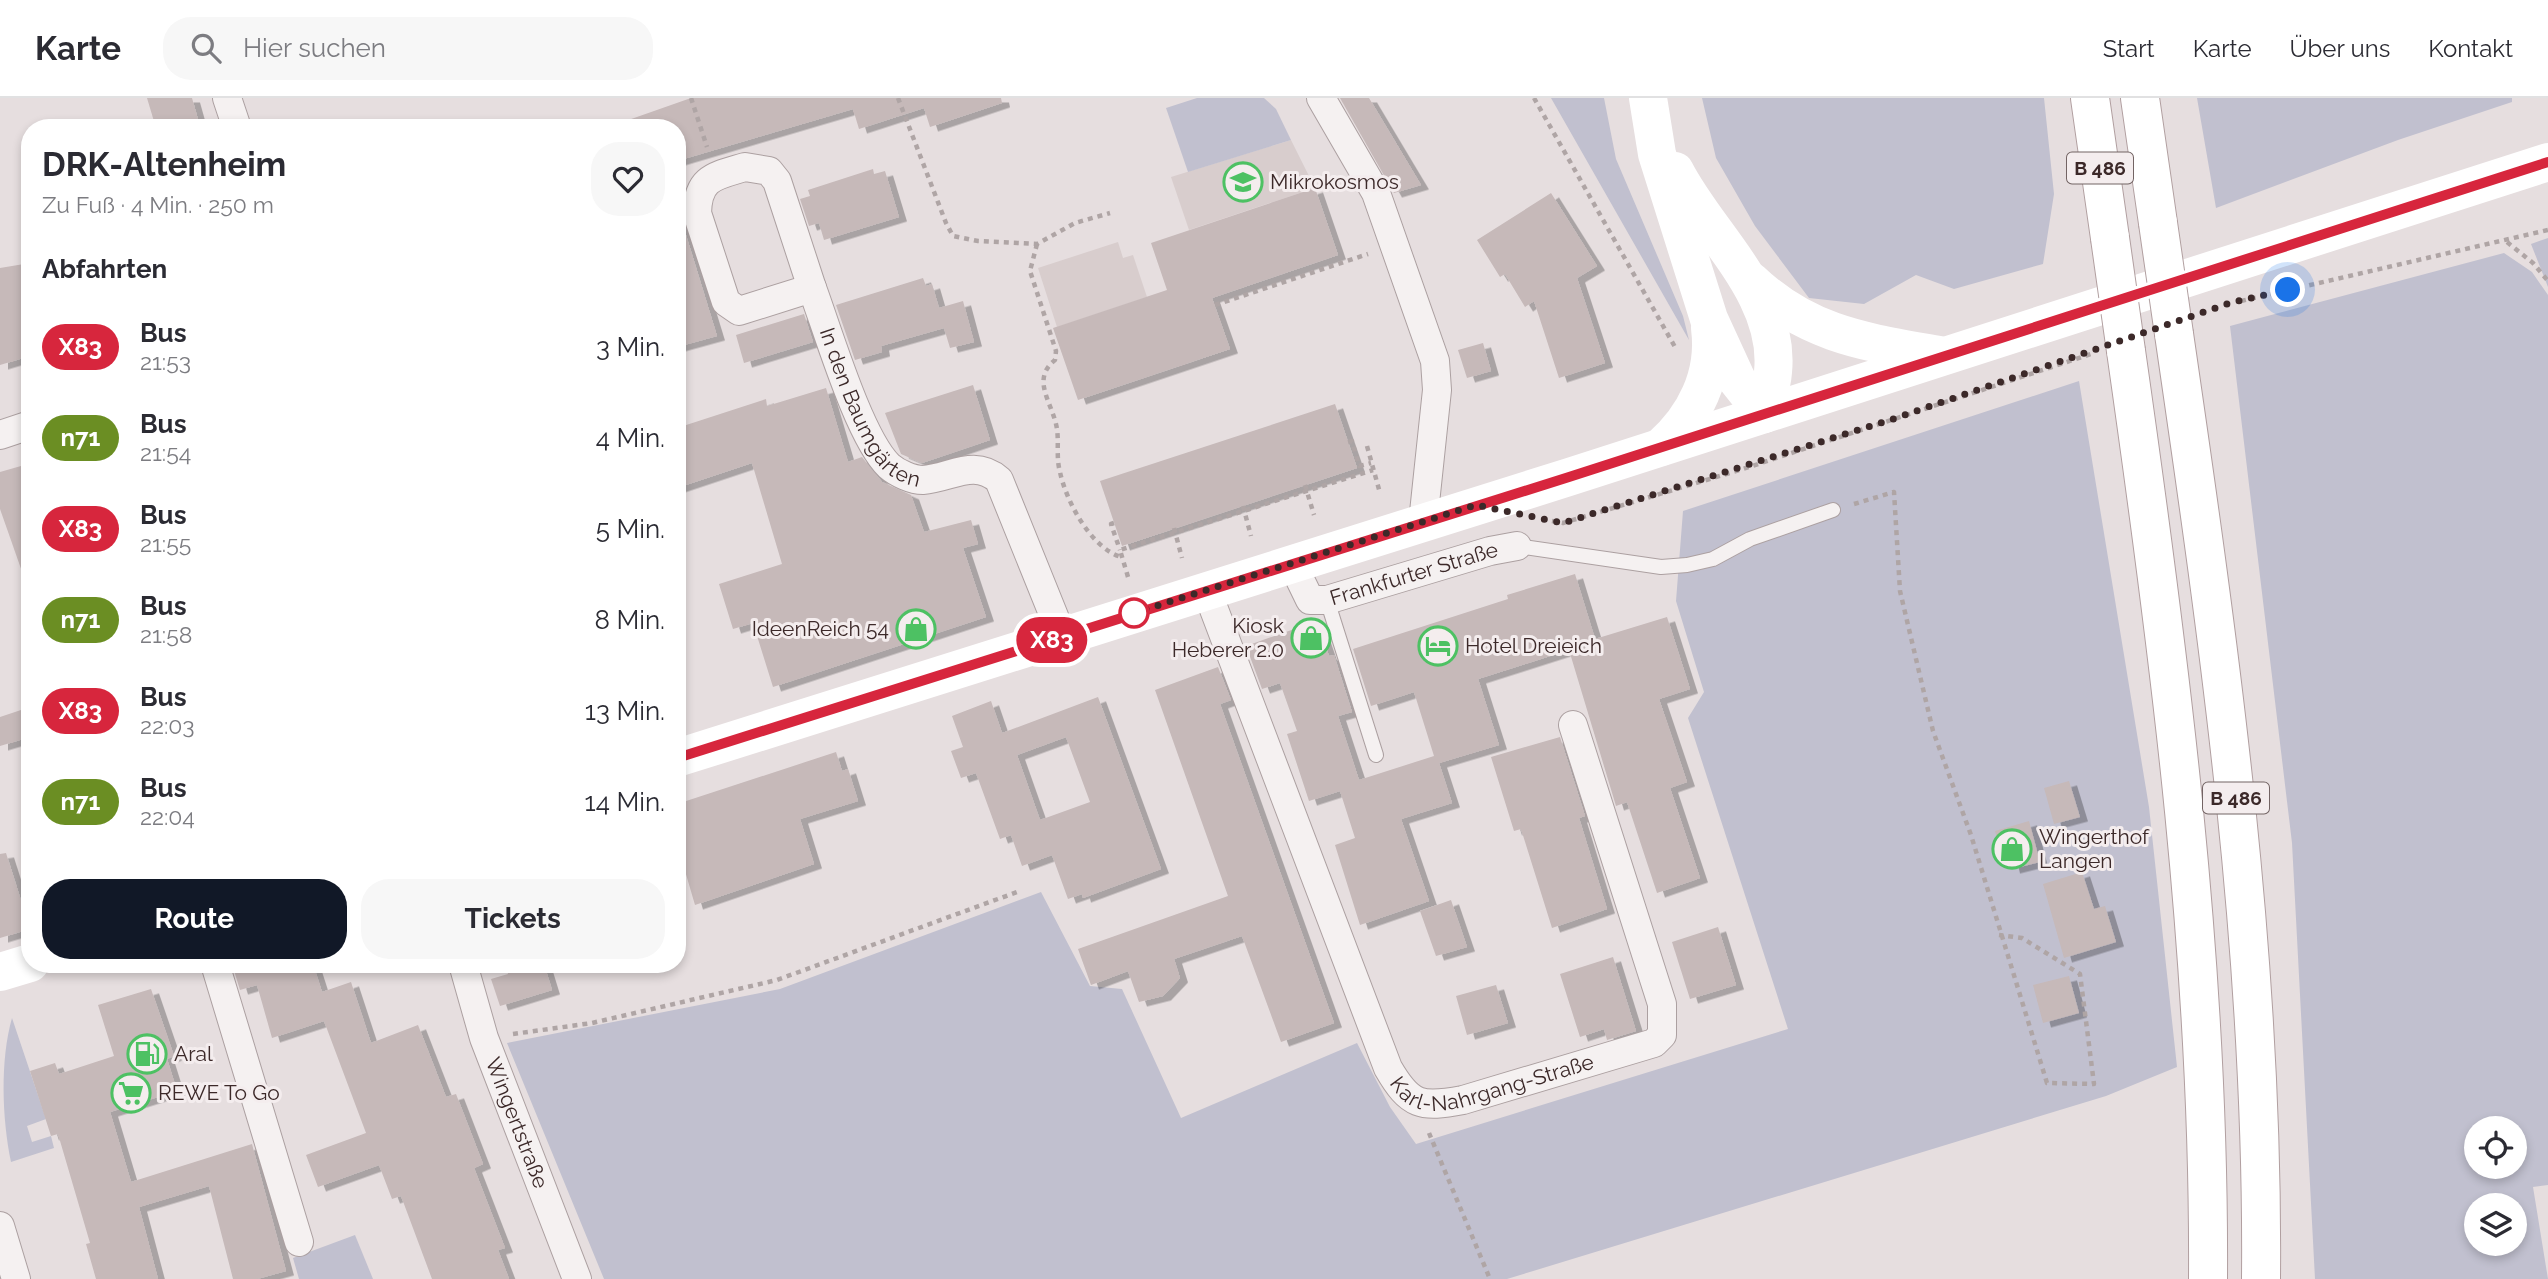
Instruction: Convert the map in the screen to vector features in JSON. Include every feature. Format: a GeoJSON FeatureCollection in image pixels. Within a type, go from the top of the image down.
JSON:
{"type":"FeatureCollection","features":[{"type":"Feature","properties":{"kind":"main road","name":"B 486"},"geometry":{"type":"LineString","coordinates":[[2090,98],[2110,238],[2110,352],[2168,644],[2196,917],[2205,1091],[2208,1279]]}},
{"type":"Feature","properties":{"kind":"main road","name":"B 486"},"geometry":{"type":"LineString","coordinates":[[2140,98],[2219,645],[2247,892],[2257,1081],[2261,1279]]}},
{"type":"Feature","properties":{"kind":"main road"},"geometry":{"type":"LineString","coordinates":[[1649,105],[1679,177],[1744,275],[1761,308],[1773,348],[1773,372],[1763,414]]}},
{"type":"Feature","properties":{"kind":"main road"},"geometry":{"type":"LineString","coordinates":[[1649,105],[1657,154],[1709,318],[1737,380],[1763,414]]}},
{"type":"Feature","properties":{"kind":"main road"},"geometry":{"type":"LineString","coordinates":[[686,755],[1661,447],[2548,162]]}},
{"type":"Feature","properties":{"kind":"main road"},"geometry":{"type":"LineString","coordinates":[[1744,275],[1772,301],[1821,328],[1855,340],[1944,356]]}},
{"type":"Feature","properties":{"kind":"main road"},"geometry":{"type":"LineString","coordinates":[[1661,447],[1683,428],[1695,408],[1707,377],[1712,341],[1709,318]]}},
{"type":"Feature","properties":{"kind":"main road"},"geometry":{"type":"LineString","coordinates":[[0,972],[21,966]]}},
{"type":"Feature","properties":{"kind":"street"},"geometry":{"type":"LineString","coordinates":[[227,98],[234,119]]}},
{"type":"Feature","properties":{"kind":"street"},"geometry":{"type":"LineString","coordinates":[[1321,98],[1376,193],[1435,361],[1437,390],[1423,522]]}},
{"type":"Feature","properties":{"kind":"street","name":"In den Baumgärten"},"geometry":{"type":"LineString","coordinates":[[716,175],[745,167],[769,171],[777,181],[853,400],[888,465],[903,475],[922,480],[976,469],[990,472],[999,480],[1062,636]]}},
{"type":"Feature","properties":{"kind":"street"},"geometry":{"type":"LineString","coordinates":[[716,175],[703,185],[697,213],[726,302],[739,311],[812,288]]}},
{"type":"Feature","properties":{"kind":"street"},"geometry":{"type":"LineString","coordinates":[[0,435],[21,428]]}},
{"type":"Feature","properties":{"kind":"street","name":"Frankfurter Straße"},"geometry":{"type":"LineString","coordinates":[[1292,564],[1310,600],[1327,600],[1490,551],[1517,546]]}},
{"type":"Feature","properties":{"kind":"street","name":"Karl-Nahrgang-Straße"},"geometry":{"type":"LineString","coordinates":[[1207,590],[1388,1068],[1403,1093],[1417,1103],[1440,1105],[1463,1100],[1654,1043],[1662,1035],[1662,1004],[1573,725]]}},
{"type":"Feature","properties":{"kind":"street"},"geometry":{"type":"LineString","coordinates":[[218,973],[299,1242]]}},
{"type":"Feature","properties":{"kind":"street","name":"Wingertstraße"},"geometry":{"type":"LineString","coordinates":[[466,973],[484,1038],[577,1279]]}},
{"type":"Feature","properties":{"kind":"street"},"geometry":{"type":"LineString","coordinates":[[0,1226],[16,1279]]}},
{"type":"Feature","properties":{"kind":"lane"},"geometry":{"type":"LineString","coordinates":[[1517,546],[1661,567],[1687,565],[1713,559],[1750,539],[1833,510]]}},
{"type":"Feature","properties":{"kind":"lane"},"geometry":{"type":"LineString","coordinates":[[1327,600],[1376,755]]}},
{"type":"Feature","properties":{"kind":"path"},"geometry":{"type":"LineString","coordinates":[[691,98],[716,175]]}},
{"type":"Feature","properties":{"kind":"path"},"geometry":{"type":"LineString","coordinates":[[898,98],[953,236],[978,241],[1037,244],[1075,223],[1110,213]]}},
{"type":"Feature","properties":{"kind":"path"},"geometry":{"type":"LineString","coordinates":[[1534,98],[1685,365],[1707,377]]}},
{"type":"Feature","properties":{"kind":"path"},"geometry":{"type":"LineString","coordinates":[[2233,302],[2548,230]]}},
{"type":"Feature","properties":{"kind":"path"},"geometry":{"type":"LineString","coordinates":[[2506,241],[2548,281]]}},
{"type":"Feature","properties":{"kind":"path"},"geometry":{"type":"LineString","coordinates":[[1037,244],[1030,271],[1056,351],[1055,360],[1045,368],[1042,379],[1057,426],[1059,470],[1068,498],[1084,524],[1104,548],[1121,557]]}},
{"type":"Feature","properties":{"kind":"path"},"geometry":{"type":"LineString","coordinates":[[1215,305],[1395,244]]}},
{"type":"Feature","properties":{"kind":"path"},"geometry":{"type":"LineString","coordinates":[[1538,518],[1563,523],[2110,352]]}},
{"type":"Feature","properties":{"kind":"path"},"geometry":{"type":"LineString","coordinates":[[1348,442],[1352,441],[1359,466],[1371,463]]}},
{"type":"Feature","properties":{"kind":"path"},"geometry":{"type":"LineString","coordinates":[[1367,446],[1380,493]]}},
{"type":"Feature","properties":{"kind":"path"},"geometry":{"type":"LineString","coordinates":[[1119,550],[1306,488],[1373,470]]}},
{"type":"Feature","properties":{"kind":"path"},"geometry":{"type":"LineString","coordinates":[[1306,488],[1314,515]]}},
{"type":"Feature","properties":{"kind":"path"},"geometry":{"type":"LineString","coordinates":[[1833,510],[1894,492],[1900,591],[1933,731],[1971,835],[1999,935],[2047,1083],[2094,1084],[2080,975],[2022,938],[1999,935]]}},
{"type":"Feature","properties":{"kind":"path"},"geometry":{"type":"LineString","coordinates":[[1244,509],[1251,536]]}},
{"type":"Feature","properties":{"kind":"path"},"geometry":{"type":"LineString","coordinates":[[1114,523],[1111,524],[1128,577]]}},
{"type":"Feature","properties":{"kind":"path"},"geometry":{"type":"LineString","coordinates":[[1175,531],[1182,558]]}},
{"type":"Feature","properties":{"kind":"path"},"geometry":{"type":"LineString","coordinates":[[484,1038],[592,1023],[777,980],[1017,892]]}},
{"type":"Feature","properties":{"kind":"path"},"geometry":{"type":"LineString","coordinates":[[1417,1103],[1490,1279]]}},
{"type":"Feature","properties":{"kind":"shaded area"},"geometry":{"type":"Polygon","coordinates":[[[1197,98],[1264,98],[1276,109],[1291,140],[1188,172],[1166,108],[1197,98]]]}},
{"type":"Feature","properties":{"kind":"shaded area"},"geometry":{"type":"Polygon","coordinates":[[[1551,98],[1604,98],[1616,159],[1683,316],[1689,340],[1551,98]]]}},
{"type":"Feature","properties":{"kind":"shaded area"},"geometry":{"type":"Polygon","coordinates":[[[1702,98],[2044,98],[2054,194],[2043,264],[1954,289],[1916,275],[1864,304],[1809,298],[1755,226],[1716,158],[1702,98]]]}},
{"type":"Feature","properties":{"kind":"shaded area"},"geometry":{"type":"Polygon","coordinates":[[[2197,98],[2512,98],[2512,102],[2398,140],[2216,208],[2197,98]]]}},
{"type":"Feature","properties":{"kind":"shaded area","name":"Mikrokosmos"},"geometry":{"type":"Polygon","coordinates":[[[1291,140],[1315,188],[1189,230],[1171,177],[1291,140]]]}},
{"type":"Feature","properties":{"kind":"shaded area"},"geometry":{"type":"Polygon","coordinates":[[[2548,238],[2548,287],[2531,244],[2548,238]]]}},
{"type":"Feature","properties":{"kind":"shaded area"},"geometry":{"type":"Polygon","coordinates":[[[1118,242],[1123,258],[1133,255],[1147,297],[1057,327],[1038,268],[1118,242]]]}},
{"type":"Feature","properties":{"kind":"shaded area"},"geometry":{"type":"Polygon","coordinates":[[[2504,253],[2532,272],[2548,295],[2548,1185],[2533,1187],[2548,1279],[2315,1279],[2292,843],[2230,326],[2504,253]]]}},
{"type":"Feature","properties":{"kind":"shaded area"},"geometry":{"type":"Polygon","coordinates":[[[2079,381],[2149,807],[2177,1067],[2106,1096],[1507,1279],[604,1279],[507,1043],[780,989],[1041,892],[1090,986],[1122,989],[1181,1118],[1357,1043],[1390,1107],[1416,1144],[1788,1029],[1688,718],[1704,692],[1676,601],[1683,511],[2079,381]]]}},
{"type":"Feature","properties":{"kind":"shaded area"},"geometry":{"type":"Polygon","coordinates":[[[12,1018],[46,1119],[27,1126],[32,1142],[51,1136],[54,1148],[11,1162],[6,1127],[4,1070],[12,1018]]]}},
{"type":"Feature","properties":{"kind":"shaded area"},"geometry":{"type":"Polygon","coordinates":[[[355,1235],[373,1279],[299,1279],[293,1258],[355,1235]]]}},
{"type":"Feature","properties":{"kind":"building"},"geometry":{"type":"Polygon","coordinates":[[[147,98],[192,98],[198,119],[153,119],[147,98]]]}},
{"type":"Feature","properties":{"kind":"building"},"geometry":{"type":"Polygon","coordinates":[[[691,98],[1001,98],[1002,103],[930,127],[924,108],[859,129],[853,109],[686,158],[686,119],[631,119],[691,98]]]}},
{"type":"Feature","properties":{"kind":"building"},"geometry":{"type":"Polygon","coordinates":[[[1340,98],[1369,98],[1421,185],[1394,193],[1340,98]]]}},
{"type":"Feature","properties":{"kind":"building"},"geometry":{"type":"Polygon","coordinates":[[[873,169],[874,174],[885,171],[899,217],[824,240],[819,223],[809,226],[800,199],[810,196],[808,190],[873,169]]]}},
{"type":"Feature","properties":{"kind":"building"},"geometry":{"type":"Polygon","coordinates":[[[1315,188],[1338,255],[1212,298],[1230,349],[1078,400],[1053,328],[1167,290],[1151,243],[1315,188]]]}},
{"type":"Feature","properties":{"kind":"building"},"geometry":{"type":"Polygon","coordinates":[[[1551,193],[1597,266],[1577,278],[1605,363],[1559,378],[1534,301],[1525,307],[1505,274],[1500,277],[1477,240],[1551,193]]]}},
{"type":"Feature","properties":{"kind":"building"},"geometry":{"type":"Polygon","coordinates":[[[686,235],[717,336],[686,345],[686,235]]]}},
{"type":"Feature","properties":{"kind":"building"},"geometry":{"type":"Polygon","coordinates":[[[21,264],[21,359],[0,365],[0,268],[21,264]]]}},
{"type":"Feature","properties":{"kind":"building"},"geometry":{"type":"Polygon","coordinates":[[[923,278],[926,286],[932,284],[939,308],[963,301],[974,342],[950,348],[944,328],[881,346],[882,352],[855,360],[836,305],[923,278]]]}},
{"type":"Feature","properties":{"kind":"building"},"geometry":{"type":"Polygon","coordinates":[[[804,314],[813,342],[744,363],[736,335],[804,314]]]}},
{"type":"Feature","properties":{"kind":"building"},"geometry":{"type":"Polygon","coordinates":[[[1483,343],[1491,371],[1467,378],[1458,350],[1483,343]]]}},
{"type":"Feature","properties":{"kind":"building"},"geometry":{"type":"Polygon","coordinates":[[[973,385],[990,440],[922,463],[901,454],[885,413],[973,385]]]}},
{"type":"Feature","properties":{"kind":"building"},"geometry":{"type":"Polygon","coordinates":[[[826,388],[848,462],[862,457],[882,482],[911,495],[924,532],[971,520],[978,544],[963,548],[986,617],[773,687],[753,623],[733,629],[719,584],[782,564],[752,463],[686,485],[686,425],[766,399],[767,406],[826,388]]]}},
{"type":"Feature","properties":{"kind":"building"},"geometry":{"type":"Polygon","coordinates":[[[1335,404],[1357,468],[1122,546],[1100,481],[1335,404]]]}},
{"type":"Feature","properties":{"kind":"building"},"geometry":{"type":"Polygon","coordinates":[[[21,466],[21,569],[0,509],[0,472],[21,466]]]}},
{"type":"Feature","properties":{"kind":"building"},"geometry":{"type":"Polygon","coordinates":[[[1575,574],[1595,639],[1667,617],[1690,689],[1659,699],[1687,782],[1670,788],[1700,878],[1657,893],[1627,802],[1616,806],[1569,650],[1478,679],[1499,745],[1439,763],[1452,803],[1401,819],[1429,901],[1360,925],[1335,845],[1355,838],[1340,791],[1309,801],[1287,734],[1297,731],[1280,683],[1262,689],[1246,646],[1317,621],[1329,656],[1334,655],[1352,712],[1338,716],[1359,780],[1434,756],[1414,692],[1371,706],[1353,649],[1508,599],[1507,595],[1575,574]]]}},
{"type":"Feature","properties":{"kind":"building"},"geometry":{"type":"Polygon","coordinates":[[[1218,667],[1231,700],[1220,704],[1334,1023],[1281,1042],[1242,936],[1174,959],[1180,978],[1163,996],[1139,1002],[1128,971],[1091,985],[1078,949],[1228,896],[1155,690],[1218,667]]]}},
{"type":"Feature","properties":{"kind":"building"},"geometry":{"type":"Polygon","coordinates":[[[1098,697],[1161,869],[1083,898],[1082,894],[1068,899],[1052,855],[1022,866],[1011,835],[1000,839],[976,773],[961,778],[951,751],[963,747],[952,716],[991,701],[1002,733],[1098,697]],[[1066,737],[1017,755],[1040,820],[1090,802],[1066,737]]]}},
{"type":"Feature","properties":{"kind":"building"},"geometry":{"type":"Polygon","coordinates":[[[21,710],[21,740],[0,746],[0,717],[21,710]]]}},
{"type":"Feature","properties":{"kind":"building"},"geometry":{"type":"Polygon","coordinates":[[[1560,737],[1585,816],[1579,818],[1607,909],[1552,928],[1521,829],[1514,831],[1491,757],[1560,737]]]}},
{"type":"Feature","properties":{"kind":"building"},"geometry":{"type":"Polygon","coordinates":[[[836,752],[842,771],[848,769],[858,801],[800,819],[814,864],[695,905],[686,874],[686,801],[836,752]]]}},
{"type":"Feature","properties":{"kind":"building"},"geometry":{"type":"Polygon","coordinates":[[[2069,781],[2080,817],[2054,824],[2044,788],[2069,781]]]}},
{"type":"Feature","properties":{"kind":"building"},"geometry":{"type":"Polygon","coordinates":[[[2029,821],[2040,862],[2012,869],[2010,860],[2004,862],[1995,831],[2029,821]]]}},
{"type":"Feature","properties":{"kind":"building"},"geometry":{"type":"Polygon","coordinates":[[[6,853],[21,900],[21,932],[0,938],[0,854],[6,853]]]}},
{"type":"Feature","properties":{"kind":"building"},"geometry":{"type":"Polygon","coordinates":[[[2082,872],[2094,909],[2105,906],[2116,942],[2064,958],[2043,884],[2082,872]]]}},
{"type":"Feature","properties":{"kind":"building"},"geometry":{"type":"Polygon","coordinates":[[[1451,900],[1467,947],[1436,956],[1420,911],[1451,900]]]}},
{"type":"Feature","properties":{"kind":"building"},"geometry":{"type":"Polygon","coordinates":[[[1718,927],[1736,985],[1690,999],[1672,942],[1718,927]]]}},
{"type":"Feature","properties":{"kind":"building"},"geometry":{"type":"Polygon","coordinates":[[[1613,957],[1636,1031],[1607,1040],[1604,1029],[1580,1037],[1560,974],[1613,957]]]}},
{"type":"Feature","properties":{"kind":"building"},"geometry":{"type":"Polygon","coordinates":[[[235,973],[316,973],[322,992],[351,982],[371,1043],[418,1025],[446,1097],[456,1094],[483,1164],[474,1168],[505,1248],[498,1250],[509,1279],[432,1279],[401,1196],[392,1199],[379,1165],[318,1187],[306,1155],[366,1133],[324,1021],[272,1038],[257,985],[240,990],[235,973]]]}},
{"type":"Feature","properties":{"kind":"building"},"geometry":{"type":"Polygon","coordinates":[[[547,973],[552,990],[500,1006],[491,979],[508,974],[547,973]]]}},
{"type":"Feature","properties":{"kind":"building"},"geometry":{"type":"Polygon","coordinates":[[[2069,976],[2079,1013],[2043,1023],[2033,985],[2069,976]]]}},
{"type":"Feature","properties":{"kind":"building"},"geometry":{"type":"Polygon","coordinates":[[[1496,985],[1508,1023],[1467,1035],[1456,996],[1496,985]]]}},
{"type":"Feature","properties":{"kind":"building"},"geometry":{"type":"Polygon","coordinates":[[[151,989],[174,1056],[167,1059],[177,1091],[110,1112],[131,1182],[252,1144],[286,1271],[257,1279],[233,1279],[209,1186],[139,1207],[158,1279],[96,1279],[86,1244],[90,1243],[58,1134],[51,1136],[30,1071],[55,1063],[59,1074],[114,1056],[98,1005],[151,989]]]}},
{"type":"Feature","properties":{"kind":"bus line","name":"X83"},"geometry":{"type":"LineString","coordinates":[[686,755],[1569,477],[2548,162]]}},
{"type":"Feature","properties":{"kind":"place","name":"Mikrokosmos"},"geometry":{"type":"Point","coordinates":[1243,182]}},
{"type":"Feature","properties":{"kind":"place","name":"IdeenReich 54"},"geometry":{"type":"Point","coordinates":[916,629]}},
{"type":"Feature","properties":{"kind":"place","name":"Kiosk Heberer 2.0"},"geometry":{"type":"Point","coordinates":[1311,638]}},
{"type":"Feature","properties":{"kind":"place","name":"Hotel Dreieich"},"geometry":{"type":"Point","coordinates":[1438,646]}},
{"type":"Feature","properties":{"kind":"place","name":"Wingerthof Langen"},"geometry":{"type":"Point","coordinates":[2012,849]}},
{"type":"Feature","properties":{"kind":"place","name":"Aral"},"geometry":{"type":"Point","coordinates":[147,1054]}},
{"type":"Feature","properties":{"kind":"place","name":"REWE To Go"},"geometry":{"type":"Point","coordinates":[131,1093]}},
{"type":"Feature","properties":{"kind":"route"},"geometry":{"type":"LineString","coordinates":[[1134,613],[1476,505],[1563,523],[1743,469],[2068,362],[2233,302],[2288,290]]}}]}
